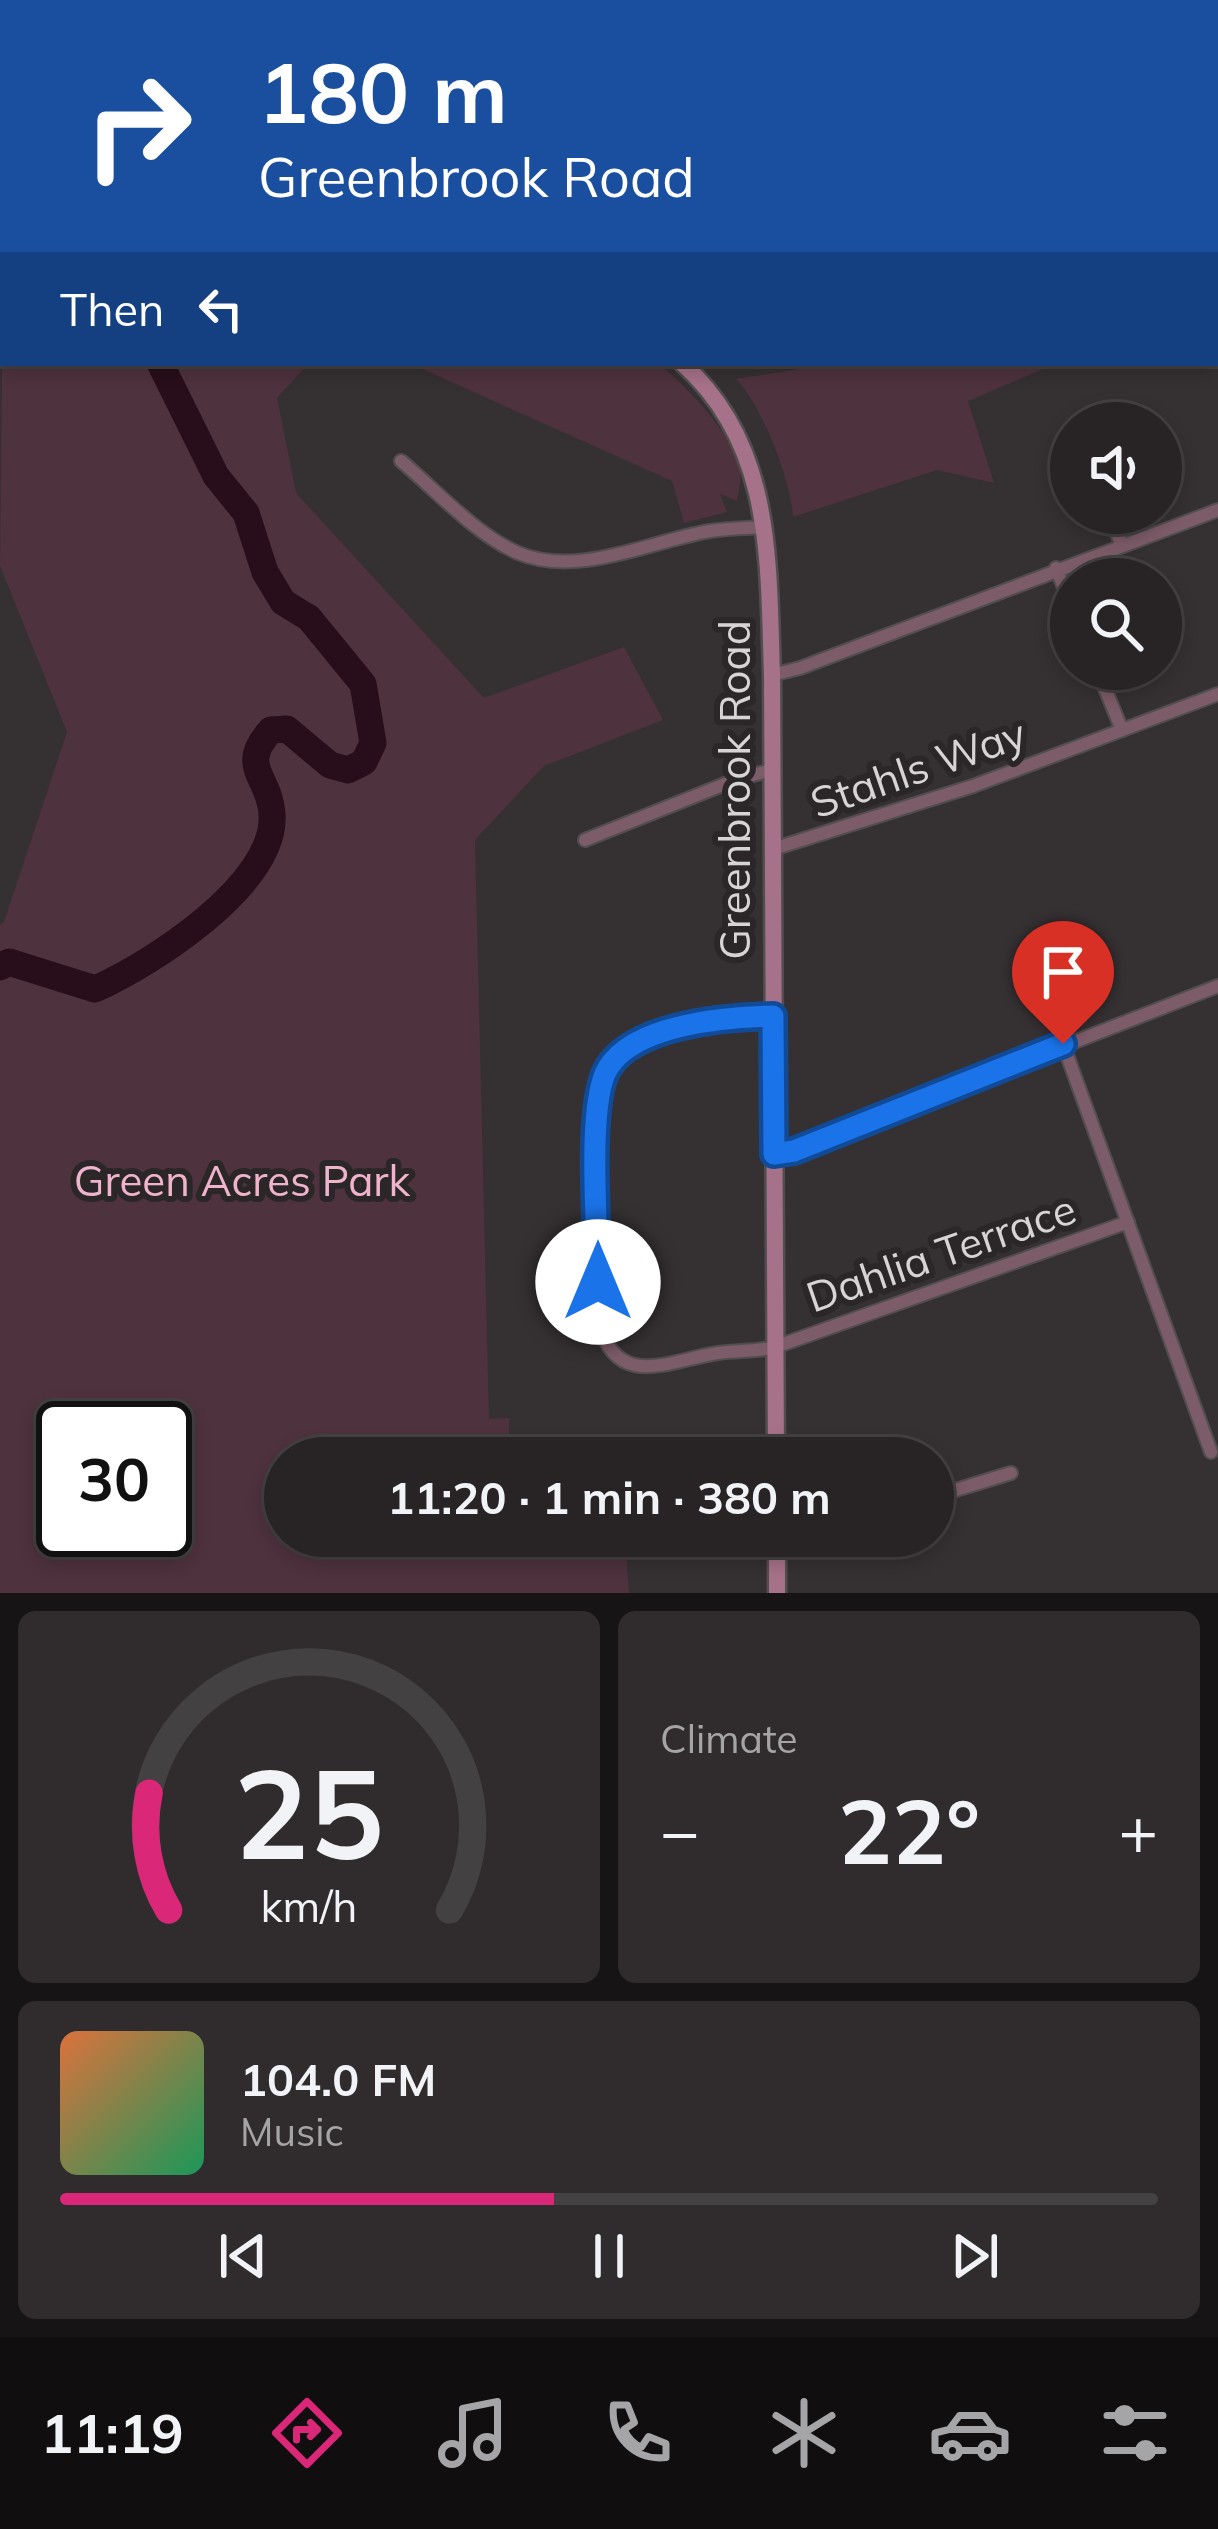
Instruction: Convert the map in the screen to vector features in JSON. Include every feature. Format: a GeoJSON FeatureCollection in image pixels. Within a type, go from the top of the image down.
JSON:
{"type":"FeatureCollection","features":[{"type":"Feature","properties":{"kind":"street","name":"Greenbrook Road"},"geometry":{"type":"LineString","coordinates":[[685,366],[714,396],[741,439],[758,483],[765,527],[772,675],[776,1437]]}},
{"type":"Feature","properties":{"kind":"street"},"geometry":{"type":"LineString","coordinates":[[401,461],[493,538],[520,554],[546,560],[574,561],[712,530],[765,527]]}},
{"type":"Feature","properties":{"kind":"street"},"geometry":{"type":"LineString","coordinates":[[1083,558],[1218,510]]}},
{"type":"Feature","properties":{"kind":"street"},"geometry":{"type":"LineString","coordinates":[[1117,534],[1121,544]]}},
{"type":"Feature","properties":{"kind":"street"},"geometry":{"type":"LineString","coordinates":[[772,675],[1050,570]]}},
{"type":"Feature","properties":{"kind":"street"},"geometry":{"type":"LineString","coordinates":[[1106,690],[1122,730]]}},
{"type":"Feature","properties":{"kind":"street","name":"Stahls Way"},"geometry":{"type":"LineString","coordinates":[[773,849],[973,786],[1218,694]]}},
{"type":"Feature","properties":{"kind":"street"},"geometry":{"type":"LineString","coordinates":[[585,840],[740,778],[772,770]]}},
{"type":"Feature","properties":{"kind":"street"},"geometry":{"type":"LineString","coordinates":[[774,1154],[794,1151],[1218,986]]}},
{"type":"Feature","properties":{"kind":"street","name":"Dahlia Terrace"},"geometry":{"type":"LineString","coordinates":[[773,1016],[698,1021],[634,1045],[609,1066],[597,1096],[598,1324],[604,1341],[628,1364],[647,1368],[776,1347],[1128,1222]]}},
{"type":"Feature","properties":{"kind":"street"},"geometry":{"type":"LineString","coordinates":[[1063,1044],[1210,1452]]}},
{"type":"Feature","properties":{"kind":"street"},"geometry":{"type":"LineString","coordinates":[[954,1491],[1011,1473]]}},
{"type":"Feature","properties":{"kind":"street"},"geometry":{"type":"LineString","coordinates":[[777,1557],[777,1593]]}},
{"type":"Feature","properties":{"kind":"green space","name":"Green Acres Park"},"geometry":{"type":"Polygon","coordinates":[[[2,366],[306,366],[277,398],[296,493],[484,698],[624,647],[663,720],[544,766],[475,840],[489,1419],[509,1418],[509,1437],[264,1437],[264,1557],[626,1557],[629,1593],[0,1593],[0,925],[67,732],[0,566],[2,366]]]}},
{"type":"Feature","properties":{"kind":"green space"},"geometry":{"type":"Polygon","coordinates":[[[416,366],[662,366],[707,412],[727,440],[740,472],[737,501],[720,494],[727,512],[684,523],[672,481],[416,366]]]}},
{"type":"Feature","properties":{"kind":"green space"},"geometry":{"type":"Polygon","coordinates":[[[818,366],[1040,366],[1041,370],[968,401],[994,483],[937,470],[793,517],[774,444],[756,406],[736,379],[818,366]]]}},
{"type":"Feature","properties":{"kind":"waterway"},"geometry":{"type":"LineString","coordinates":[[0,967],[9,962],[95,989],[147,961],[206,919],[254,868],[268,841],[272,814],[256,763],[261,743],[271,730],[287,729],[330,765],[348,770],[364,762],[373,743],[363,684],[309,618],[283,602],[265,572],[246,513],[216,476],[161,366]]}},
{"type":"Feature","properties":{"kind":"route"},"geometry":{"type":"LineString","coordinates":[[598,1282],[597,1096],[609,1066],[634,1045],[698,1021],[773,1016],[774,1154],[794,1151],[1063,1044]]}}]}
